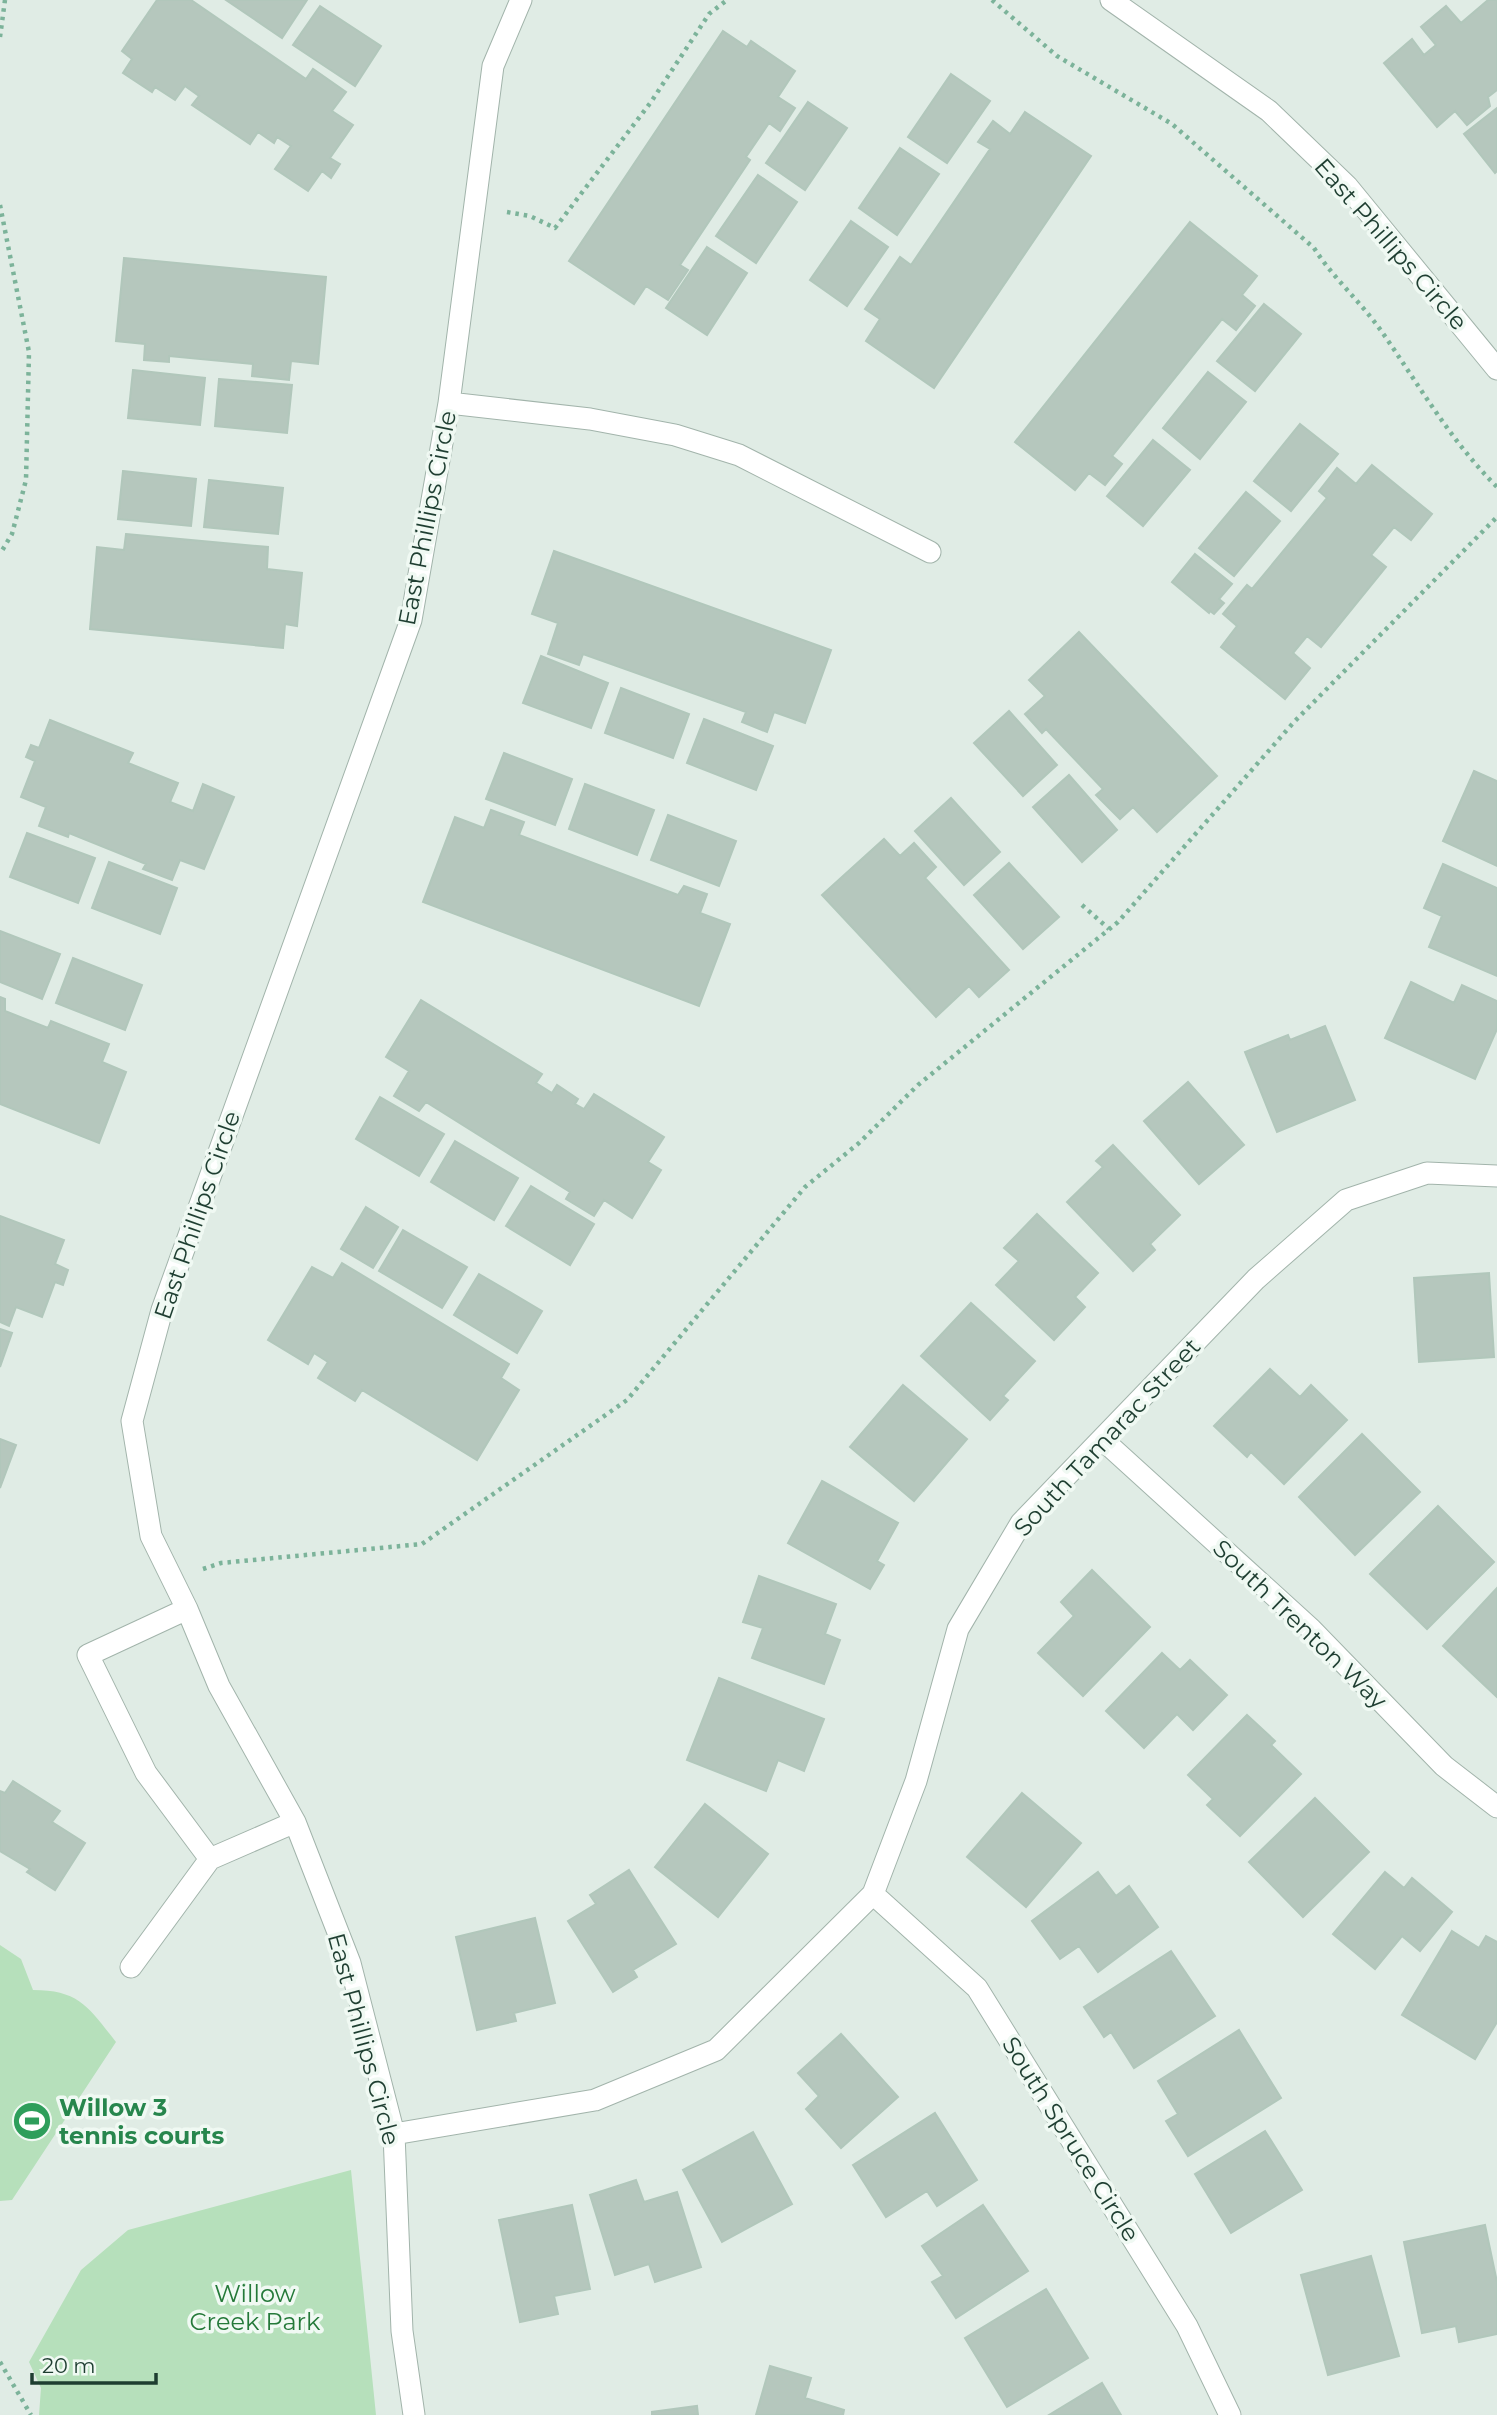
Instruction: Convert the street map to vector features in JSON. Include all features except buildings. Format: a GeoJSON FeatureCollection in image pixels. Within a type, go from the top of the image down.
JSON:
{"type":"FeatureCollection","features":[{"type":"Feature","properties":{"kind":"street","name":"East Phillips Circle"},"geometry":{"type":"LineString","coordinates":[[414,2415],[402,2331],[394,2134],[350,1963],[295,1822],[219,1686],[187,1609],[151,1536],[132,1421],[162,1310],[411,620],[449,403],[493,66],[521,0]]}},
{"type":"Feature","properties":{"kind":"street","name":"East Phillips Circle"},"geometry":{"type":"LineString","coordinates":[[1111,0],[1269,111],[1347,186],[1497,369]]}},
{"type":"Feature","properties":{"kind":"street"},"geometry":{"type":"LineString","coordinates":[[449,403],[590,419],[675,435],[739,455],[930,552]]}},
{"type":"Feature","properties":{"kind":"street","name":"South Tamarac Street"},"geometry":{"type":"LineString","coordinates":[[394,2134],[596,2100],[716,2050],[873,1894],[916,1781],[958,1629],[1021,1523],[1256,1279],[1346,1200],[1427,1173],[1497,1176]]}},
{"type":"Feature","properties":{"kind":"street","name":"South Trenton Way"},"geometry":{"type":"LineString","coordinates":[[1103,1440],[1311,1629],[1444,1766],[1497,1807]]}},
{"type":"Feature","properties":{"kind":"street"},"geometry":{"type":"LineString","coordinates":[[187,1609],[88,1655],[146,1773],[210,1859]]}},
{"type":"Feature","properties":{"kind":"street"},"geometry":{"type":"LineString","coordinates":[[131,1967],[210,1859],[295,1822]]}},
{"type":"Feature","properties":{"kind":"street","name":"South Spruce Circle"},"geometry":{"type":"LineString","coordinates":[[873,1894],[977,1988],[1187,2326],[1230,2415]]}},
{"type":"Feature","properties":{"kind":"path"},"geometry":{"type":"LineString","coordinates":[[0,37],[5,0]]}},
{"type":"Feature","properties":{"kind":"path"},"geometry":{"type":"LineString","coordinates":[[475,207],[530,216],[555,228],[651,102],[709,14],[727,0]]}},
{"type":"Feature","properties":{"kind":"path"},"geometry":{"type":"LineString","coordinates":[[992,0],[1057,56],[1172,124],[1314,248],[1326,267],[1382,332],[1447,430],[1471,461],[1497,487]]}},
{"type":"Feature","properties":{"kind":"path"},"geometry":{"type":"LineString","coordinates":[[0,205],[29,352],[26,480],[12,534],[0,554]]}},
{"type":"Feature","properties":{"kind":"path"},"geometry":{"type":"LineString","coordinates":[[172,1578],[221,1563],[422,1544],[627,1400],[805,1187],[859,1143],[918,1085],[1109,929],[1294,722],[1497,517]]}},
{"type":"Feature","properties":{"kind":"path"},"geometry":{"type":"LineString","coordinates":[[1082,905],[1109,929]]}},
{"type":"Feature","properties":{"kind":"path"},"geometry":{"type":"LineString","coordinates":[[0,2362],[31,2415]]}},
{"type":"Feature","properties":{"kind":"green space","name":"Willow 3 tennis courts"},"geometry":{"type":"Polygon","coordinates":[[[0,1945],[21,1959],[33,1990],[73,1997],[90,2011],[116,2042],[12,2200],[0,2201],[0,1945]]]}},
{"type":"Feature","properties":{"kind":"green space","name":"Willow Creek Park"},"geometry":{"type":"Polygon","coordinates":[[[351,2170],[376,2415],[39,2415],[41,2388],[29,2362],[81,2270],[128,2230],[351,2170]]]}},
{"type":"Feature","properties":{"kind":"place","name":"Willow 3 tennis courts"},"geometry":{"type":"Point","coordinates":[32,2121]}}]}
